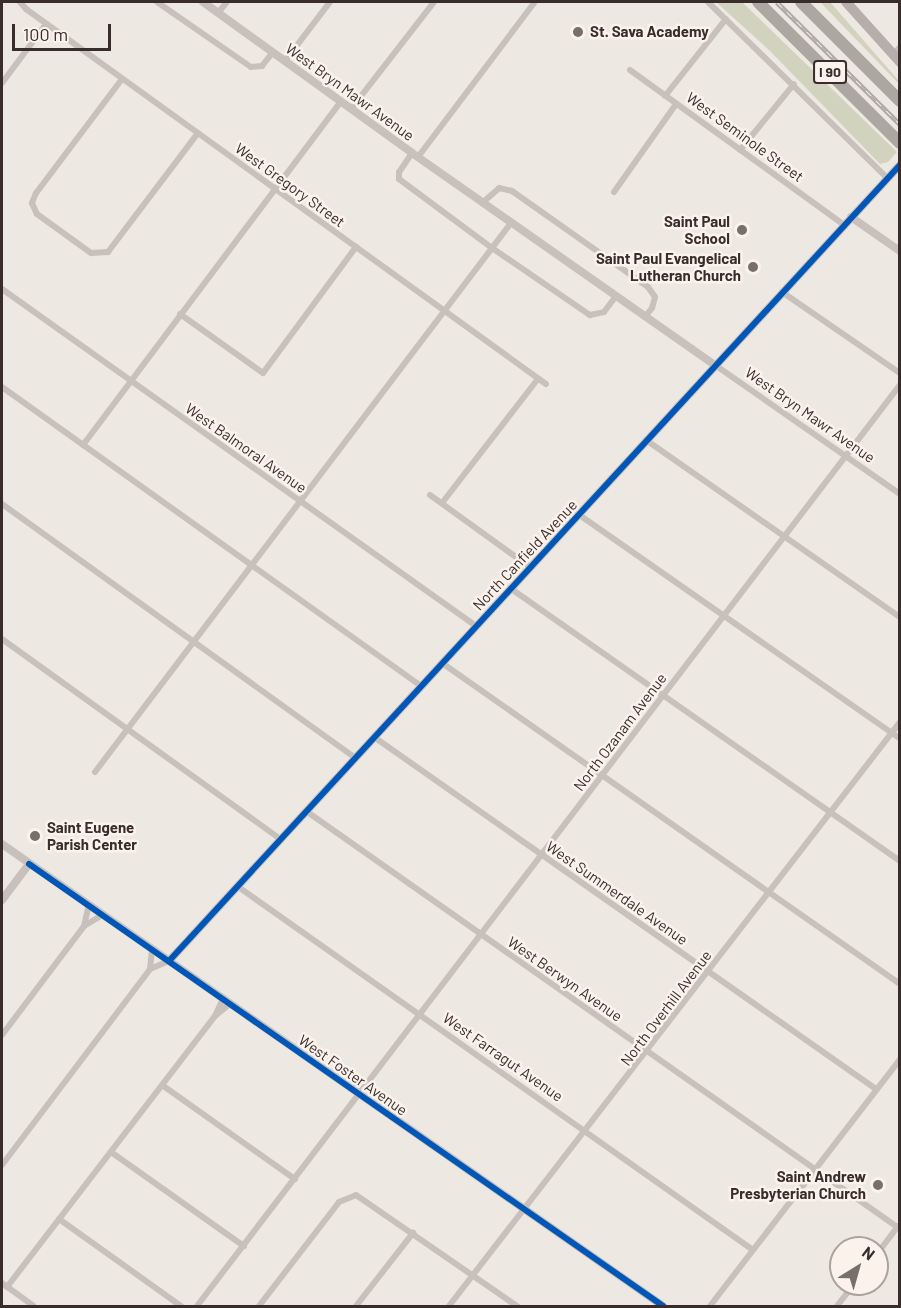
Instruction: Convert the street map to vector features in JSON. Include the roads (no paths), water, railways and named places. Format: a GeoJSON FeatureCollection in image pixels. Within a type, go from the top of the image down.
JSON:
{"type":"FeatureCollection","features":[{"type":"Feature","properties":{"kind":"highway","name":"I 90"},"geometry":{"type":"LineString","coordinates":[[758,2],[900,143]]}},
{"type":"Feature","properties":{"kind":"highway","name":"I 90"},"geometry":{"type":"LineString","coordinates":[[801,2],[900,101]]}},
{"type":"Feature","properties":{"kind":"main road"},"geometry":{"type":"LineString","coordinates":[[846,2],[897,54]]}},
{"type":"Feature","properties":{"kind":"street","name":"West Bryn Mawr Avenue"},"geometry":{"type":"LineString","coordinates":[[158,2],[251,67],[262,66],[273,52]]}},
{"type":"Feature","properties":{"kind":"street","name":"West Bryn Mawr Avenue"},"geometry":{"type":"LineString","coordinates":[[203,2],[511,223],[900,494]]}},
{"type":"Feature","properties":{"kind":"street"},"geometry":{"type":"LineString","coordinates":[[218,13],[227,2]]}},
{"type":"Feature","properties":{"kind":"street"},"geometry":{"type":"LineString","coordinates":[[285,61],[330,2]]}},
{"type":"Feature","properties":{"kind":"street"},"geometry":{"type":"LineString","coordinates":[[351,109],[434,2]]}},
{"type":"Feature","properties":{"kind":"street"},"geometry":{"type":"LineString","coordinates":[[415,155],[535,2]]}},
{"type":"Feature","properties":{"kind":"street"},"geometry":{"type":"LineString","coordinates":[[708,2],[794,84],[887,178]]}},
{"type":"Feature","properties":{"kind":"street","name":"West Gregory Street"},"geometry":{"type":"LineString","coordinates":[[20,3],[546,384]]}},
{"type":"Feature","properties":{"kind":"street"},"geometry":{"type":"LineString","coordinates":[[665,96],[726,19]]}},
{"type":"Feature","properties":{"kind":"street"},"geometry":{"type":"LineString","coordinates":[[2,83],[46,24]]}},
{"type":"Feature","properties":{"kind":"street","name":"West Seminole Street"},"geometry":{"type":"LineString","coordinates":[[630,70],[844,225]]}},
{"type":"Feature","properties":{"kind":"street"},"geometry":{"type":"LineString","coordinates":[[122,79],[36,193],[32,203],[37,214],[91,253],[102,254],[112,248],[198,133]]}},
{"type":"Feature","properties":{"kind":"street"},"geometry":{"type":"LineString","coordinates":[[740,150],[794,84]]}},
{"type":"Feature","properties":{"kind":"street"},"geometry":{"type":"LineString","coordinates":[[82,446],[341,101]]}},
{"type":"Feature","properties":{"kind":"street"},"geometry":{"type":"LineString","coordinates":[[614,192],[676,104]]}},
{"type":"Feature","properties":{"kind":"street","name":"West Bryn Mawr Avenue"},"geometry":{"type":"LineString","coordinates":[[415,155],[399,172],[399,179],[492,248],[590,315],[604,312],[616,296]]}},
{"type":"Feature","properties":{"kind":"street","name":"North Canfield Avenue"},"geometry":{"type":"LineString","coordinates":[[169,961],[898,166]]}},
{"type":"Feature","properties":{"kind":"street"},"geometry":{"type":"LineString","coordinates":[[482,202],[499,188],[505,188],[648,287],[655,297],[652,308],[645,317]]}},
{"type":"Feature","properties":{"kind":"street"},"geometry":{"type":"LineString","coordinates":[[851,217],[900,251]]}},
{"type":"Feature","properties":{"kind":"street"},"geometry":{"type":"LineString","coordinates":[[95,772],[511,223]]}},
{"type":"Feature","properties":{"kind":"street"},"geometry":{"type":"LineString","coordinates":[[180,315],[263,372],[356,248]]}},
{"type":"Feature","properties":{"kind":"street","name":"West Balmoral Avenue"},"geometry":{"type":"LineString","coordinates":[[2,289],[476,626]]}},
{"type":"Feature","properties":{"kind":"street"},"geometry":{"type":"LineString","coordinates":[[782,292],[900,373]]}},
{"type":"Feature","properties":{"kind":"street"},"geometry":{"type":"LineString","coordinates":[[442,503],[538,379]]}},
{"type":"Feature","properties":{"kind":"street","name":"North Ozanam Avenue"},"geometry":{"type":"LineString","coordinates":[[197,1306],[900,385]]}},
{"type":"Feature","properties":{"kind":"street"},"geometry":{"type":"LineString","coordinates":[[2,387],[421,686]]}},
{"type":"Feature","properties":{"kind":"street"},"geometry":{"type":"LineString","coordinates":[[646,440],[900,617]]}},
{"type":"Feature","properties":{"kind":"street"},"geometry":{"type":"LineString","coordinates":[[430,495],[530,567]]}},
{"type":"Feature","properties":{"kind":"street"},"geometry":{"type":"LineString","coordinates":[[2,504],[355,758]]}},
{"type":"Feature","properties":{"kind":"street"},"geometry":{"type":"LineString","coordinates":[[578,514],[900,739]]}},
{"type":"Feature","properties":{"kind":"street"},"geometry":{"type":"LineString","coordinates":[[510,588],[900,861]]}},
{"type":"Feature","properties":{"kind":"street"},"geometry":{"type":"LineString","coordinates":[[2,639],[280,839]]}},
{"type":"Feature","properties":{"kind":"street"},"geometry":{"type":"LineString","coordinates":[[442,663],[900,984]]}},
{"type":"Feature","properties":{"kind":"street","name":"North Overhill Avenue"},"geometry":{"type":"LineString","coordinates":[[449,1306],[900,722]]}},
{"type":"Feature","properties":{"kind":"street","name":"West Summerdale Avenue"},"geometry":{"type":"LineString","coordinates":[[374,737],[876,1089]]}},
{"type":"Feature","properties":{"kind":"street","name":"West Berwyn Avenue"},"geometry":{"type":"LineString","coordinates":[[306,811],[899,1227]]}},
{"type":"Feature","properties":{"kind":"street","name":"West Foster Avenue"},"geometry":{"type":"LineString","coordinates":[[2,844],[663,1306]]}},
{"type":"Feature","properties":{"kind":"street"},"geometry":{"type":"LineString","coordinates":[[2,900],[29,864]]}},
{"type":"Feature","properties":{"kind":"street","name":"West Farragut Avenue"},"geometry":{"type":"LineString","coordinates":[[237,886],[753,1250]]}},
{"type":"Feature","properties":{"kind":"street"},"geometry":{"type":"LineString","coordinates":[[84,926],[89,905]]}},
{"type":"Feature","properties":{"kind":"street"},"geometry":{"type":"LineString","coordinates":[[2,1035],[84,926],[102,915]]}},
{"type":"Feature","properties":{"kind":"street"},"geometry":{"type":"LineString","coordinates":[[150,969],[152,950]]}},
{"type":"Feature","properties":{"kind":"street"},"geometry":{"type":"LineString","coordinates":[[2,1165],[150,969],[169,961]]}},
{"type":"Feature","properties":{"kind":"street"},"geometry":{"type":"LineString","coordinates":[[34,1306],[4,1285],[59,1219],[226,1001]]}},
{"type":"Feature","properties":{"kind":"street"},"geometry":{"type":"LineString","coordinates":[[710,1306],[900,1059]]}},
{"type":"Feature","properties":{"kind":"street"},"geometry":{"type":"LineString","coordinates":[[162,1085],[295,1179]]}},
{"type":"Feature","properties":{"kind":"street"},"geometry":{"type":"LineString","coordinates":[[111,1152],[244,1246]]}},
{"type":"Feature","properties":{"kind":"street"},"geometry":{"type":"LineString","coordinates":[[259,1306],[339,1202],[349,1196],[363,1199],[517,1306]]}},
{"type":"Feature","properties":{"kind":"street"},"geometry":{"type":"LineString","coordinates":[[59,1219],[181,1306]]}},
{"type":"Feature","properties":{"kind":"street"},"geometry":{"type":"LineString","coordinates":[[889,1239],[899,1227]]}},
{"type":"Feature","properties":{"kind":"street"},"geometry":{"type":"LineString","coordinates":[[356,1306],[412,1233]]}},
{"type":"Feature","properties":{"kind":"railway"},"geometry":{"type":"LineString","coordinates":[[777,2],[900,124]]}},
{"type":"Feature","properties":{"kind":"place","name":"St. Sava Academy"},"geometry":{"type":"Point","coordinates":[578,32]}},
{"type":"Feature","properties":{"kind":"place","name":"Saint Paul School"},"geometry":{"type":"Point","coordinates":[742,230]}},
{"type":"Feature","properties":{"kind":"place","name":"Saint Paul Evangelical Lutheran Church"},"geometry":{"type":"Point","coordinates":[753,267]}},
{"type":"Feature","properties":{"kind":"place","name":"Saint Eugene Parish Center"},"geometry":{"type":"Point","coordinates":[35,836]}},
{"type":"Feature","properties":{"kind":"place","name":"Saint Andrew Presbyterian Church"},"geometry":{"type":"Point","coordinates":[878,1185]}}]}
